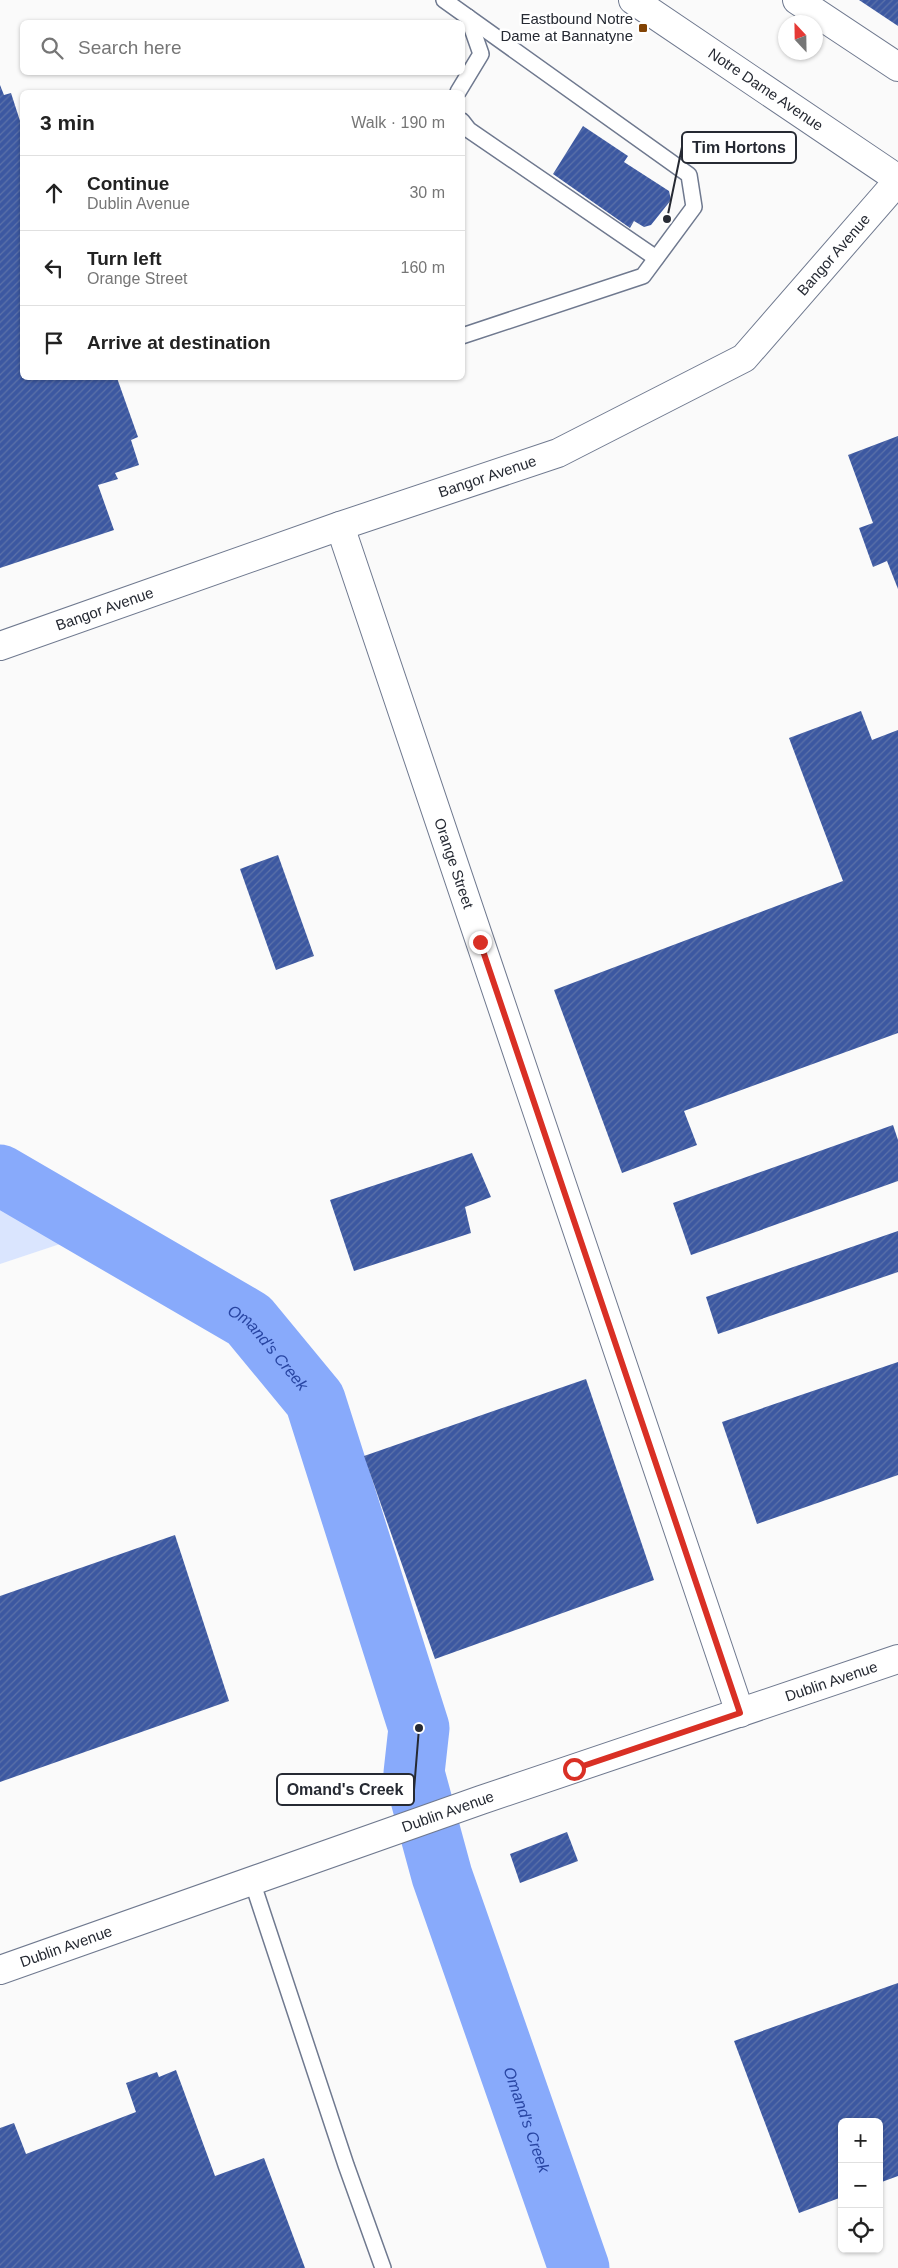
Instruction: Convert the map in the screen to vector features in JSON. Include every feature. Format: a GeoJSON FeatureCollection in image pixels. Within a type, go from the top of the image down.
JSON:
{"type":"FeatureCollection","features":[{"type":"Feature","properties":{"kind":"street","name":"Notre Dame Avenue"},"geometry":{"type":"LineString","coordinates":[[633,0],[898,180]]}},
{"type":"Feature","properties":{"kind":"street"},"geometry":{"type":"LineString","coordinates":[[797,0],[898,67]]}},
{"type":"Feature","properties":{"kind":"street","name":"Bangor Avenue"},"geometry":{"type":"LineString","coordinates":[[0,646],[340,526],[558,453],[744,358],[898,180]]}},
{"type":"Feature","properties":{"kind":"street","name":"Orange Street"},"geometry":{"type":"LineString","coordinates":[[340,526],[740,1713]]}},
{"type":"Feature","properties":{"kind":"street","name":"Dublin Avenue"},"geometry":{"type":"LineString","coordinates":[[0,1970],[482,1800],[898,1659]]}},
{"type":"Feature","properties":{"kind":"lane"},"geometry":{"type":"LineString","coordinates":[[444,0],[688,175],[694,207],[643,276],[465,335]]}},
{"type":"Feature","properties":{"kind":"lane"},"geometry":{"type":"LineString","coordinates":[[459,90],[481,54],[468,17]]}},
{"type":"Feature","properties":{"kind":"lane"},"geometry":{"type":"LineString","coordinates":[[465,125],[469,130],[656,258]]}},
{"type":"Feature","properties":{"kind":"lane"},"geometry":{"type":"LineString","coordinates":[[252,1881],[346,2165],[384,2268]]}},
{"type":"Feature","properties":{"kind":"shaded area"},"geometry":{"type":"Polygon","coordinates":[[[0,1189],[96,1232],[0,1264],[0,1189]]]}},
{"type":"Feature","properties":{"kind":"building"},"geometry":{"type":"Polygon","coordinates":[[[859,0],[898,0],[898,26],[859,0]]]}},
{"type":"Feature","properties":{"kind":"building"},"geometry":{"type":"Polygon","coordinates":[[[0,85],[4,95],[11,93],[20,121],[20,380],[118,380],[138,437],[131,440],[139,465],[115,473],[118,479],[98,485],[114,530],[0,568],[0,85]]]}},
{"type":"Feature","properties":{"kind":"building"},"geometry":{"type":"Polygon","coordinates":[[[583,126],[628,156],[624,162],[669,191],[671,200],[651,225],[644,227],[634,221],[630,228],[553,174],[583,126]]]}},
{"type":"Feature","properties":{"kind":"building"},"geometry":{"type":"Polygon","coordinates":[[[898,436],[898,589],[887,561],[873,567],[859,528],[873,523],[848,455],[898,436]]]}},
{"type":"Feature","properties":{"kind":"building"},"geometry":{"type":"Polygon","coordinates":[[[861,711],[872,740],[898,730],[898,1033],[684,1111],[697,1145],[622,1173],[554,990],[843,881],[789,738],[861,711]]]}},
{"type":"Feature","properties":{"kind":"building"},"geometry":{"type":"Polygon","coordinates":[[[278,855],[314,956],[276,970],[240,869],[278,855]]]}},
{"type":"Feature","properties":{"kind":"building"},"geometry":{"type":"Polygon","coordinates":[[[893,1125],[898,1140],[898,1181],[691,1255],[673,1203],[893,1125]]]}},
{"type":"Feature","properties":{"kind":"building"},"geometry":{"type":"Polygon","coordinates":[[[472,1153],[491,1197],[465,1207],[471,1233],[354,1271],[330,1200],[472,1153]]]}},
{"type":"Feature","properties":{"kind":"building"},"geometry":{"type":"Polygon","coordinates":[[[898,1231],[898,1272],[718,1334],[706,1297],[898,1231]]]}},
{"type":"Feature","properties":{"kind":"building"},"geometry":{"type":"Polygon","coordinates":[[[898,1362],[898,1475],[757,1524],[722,1422],[898,1362]]]}},
{"type":"Feature","properties":{"kind":"building"},"geometry":{"type":"Polygon","coordinates":[[[586,1379],[654,1580],[435,1659],[364,1456],[586,1379]]]}},
{"type":"Feature","properties":{"kind":"building"},"geometry":{"type":"Polygon","coordinates":[[[175,1535],[229,1701],[0,1782],[0,1596],[175,1535]]]}},
{"type":"Feature","properties":{"kind":"building"},"geometry":{"type":"Polygon","coordinates":[[[567,1832],[578,1861],[520,1883],[510,1854],[567,1832]]]}},
{"type":"Feature","properties":{"kind":"building"},"geometry":{"type":"Polygon","coordinates":[[[898,1983],[898,2176],[883,2182],[883,2118],[838,2118],[838,2198],[799,2213],[734,2041],[898,1983]]]}},
{"type":"Feature","properties":{"kind":"building"},"geometry":{"type":"Polygon","coordinates":[[[176,2070],[215,2176],[264,2158],[305,2268],[0,2268],[0,2128],[14,2123],[26,2154],[136,2112],[126,2083],[157,2072],[159,2077],[176,2070]]]}},
{"type":"Feature","properties":{"kind":"waterway","name":"Omand's Creek"},"geometry":{"type":"LineString","coordinates":[[0,1175],[249,1320],[315,1400],[419,1728],[414,1773],[442,1876],[579,2268]]}},
{"type":"Feature","properties":{"kind":"place","name":"Eastbound Notre Dame at Bannatyne"},"geometry":{"type":"Point","coordinates":[643,28]}},
{"type":"Feature","properties":{"kind":"place","name":"Tim Hortons"},"geometry":{"type":"Point","coordinates":[667,219]}},
{"type":"Feature","properties":{"kind":"place","name":"Omand's Creek"},"geometry":{"type":"Point","coordinates":[419,1728]}},
{"type":"Feature","properties":{"kind":"route"},"geometry":{"type":"LineString","coordinates":[[480,942],[740,1713],[574,1769]]}}]}
